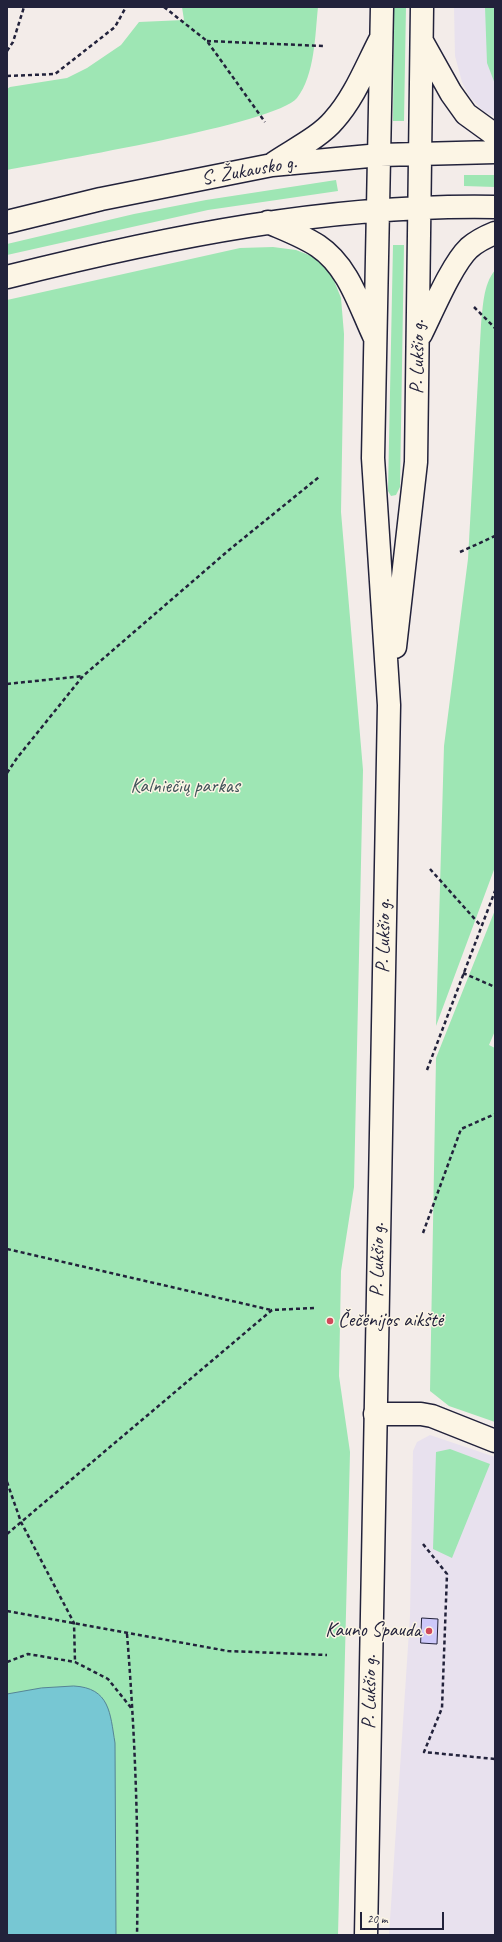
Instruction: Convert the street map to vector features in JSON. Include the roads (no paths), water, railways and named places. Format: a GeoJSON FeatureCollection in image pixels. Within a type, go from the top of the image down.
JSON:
{"type":"FeatureCollection","features":[{"type":"Feature","properties":{"kind":"main road","name":"P. Lukšio g."},"geometry":{"type":"LineString","coordinates":[[366,1935],[389,705],[374,458],[382,7]]}},
{"type":"Feature","properties":{"kind":"main road","name":"P. Lukšio g."},"geometry":{"type":"LineString","coordinates":[[389,705],[416,462],[421,207],[422,7]]}},
{"type":"Feature","properties":{"kind":"main road"},"geometry":{"type":"LineString","coordinates":[[272,165],[326,128],[334,120],[347,102],[382,36]]}},
{"type":"Feature","properties":{"kind":"main road"},"geometry":{"type":"LineString","coordinates":[[422,42],[451,93],[466,114],[495,135]]}},
{"type":"Feature","properties":{"kind":"main road","name":"S. Žukausko g."},"geometry":{"type":"LineString","coordinates":[[7,222],[101,199],[272,165],[421,152],[495,152]]}},
{"type":"Feature","properties":{"kind":"main road"},"geometry":{"type":"LineString","coordinates":[[7,277],[214,231],[268,222],[378,210],[421,207],[495,207]]}},
{"type":"Feature","properties":{"kind":"main road"},"geometry":{"type":"LineString","coordinates":[[268,222],[317,245],[332,257],[344,272],[376,340]]}},
{"type":"Feature","properties":{"kind":"main road"},"geometry":{"type":"LineString","coordinates":[[418,341],[450,276],[467,249],[481,239],[495,233]]}},
{"type":"Feature","properties":{"kind":"main road"},"geometry":{"type":"LineString","coordinates":[[375,1414],[432,1416],[495,1441]]}},
{"type":"Feature","properties":{"kind":"water"},"geometry":{"type":"Polygon","coordinates":[[[74,1686],[86,1688],[95,1692],[101,1697],[106,1704],[112,1722],[115,1743],[116,1935],[7,1935],[7,1694],[41,1688],[74,1686]]]}},
{"type":"Feature","properties":{"kind":"place","name":"Čečėnijos aikštė"},"geometry":{"type":"Point","coordinates":[330,1321]}},
{"type":"Feature","properties":{"kind":"place","name":"Kauno Spauda"},"geometry":{"type":"Point","coordinates":[429,1631]}},
{"type":"Feature","properties":{"kind":"park label","name":"Kalniečių parkas"},"geometry":{"type":"Point","coordinates":[185,787]}}]}
